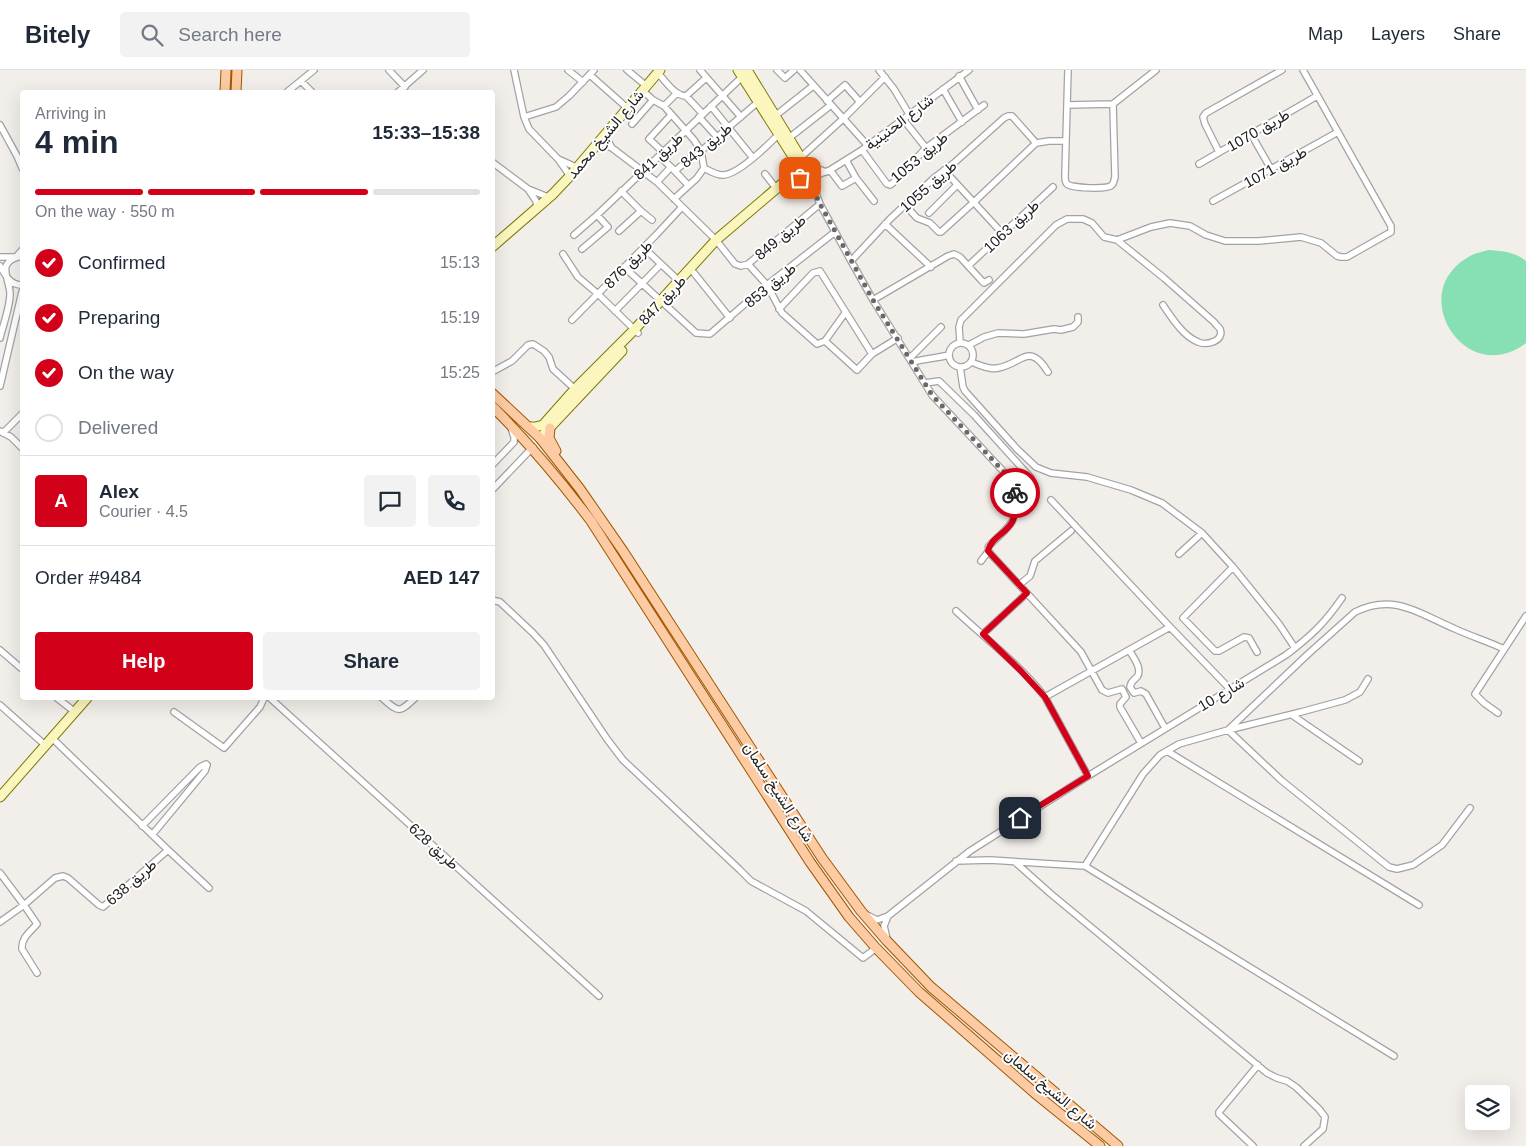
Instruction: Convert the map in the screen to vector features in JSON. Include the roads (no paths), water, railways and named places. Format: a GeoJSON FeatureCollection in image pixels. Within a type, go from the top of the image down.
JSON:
{"type":"FeatureCollection","features":[{"type":"Feature","properties":{"kind":"main road"},"geometry":{"type":"LineString","coordinates":[[225,90],[226,70]]}},
{"type":"Feature","properties":{"kind":"main road"},"geometry":{"type":"LineString","coordinates":[[236,90],[237,70]]}},
{"type":"Feature","properties":{"kind":"main road","name":"شارع الشيخ سلمان"},"geometry":{"type":"LineString","coordinates":[[495,396],[530,427],[567,472],[623,551],[822,858],[861,911],[931,986],[1118,1146]]}},
{"type":"Feature","properties":{"kind":"main road","name":"شارع الشيخ سلمان"},"geometry":{"type":"LineString","coordinates":[[495,409],[532,447],[591,521],[810,862],[849,917],[919,992],[1010,1072],[1100,1146]]}},
{"type":"Feature","properties":{"kind":"main road"},"geometry":{"type":"LineString","coordinates":[[550,428],[549,438],[567,472]]}},
{"type":"Feature","properties":{"kind":"main road"},"geometry":{"type":"LineString","coordinates":[[1010,1072],[1018,1073],[1039,1090],[1043,1088],[1044,1082]]}},
{"type":"Feature","properties":{"kind":"street"},"geometry":{"type":"LineString","coordinates":[[290,90],[314,70]]}},
{"type":"Feature","properties":{"kind":"street"},"geometry":{"type":"LineString","coordinates":[[389,70],[405,87]]}},
{"type":"Feature","properties":{"kind":"street"},"geometry":{"type":"LineString","coordinates":[[401,90],[423,70]]}},
{"type":"Feature","properties":{"kind":"street"},"geometry":{"type":"LineString","coordinates":[[514,70],[528,130],[558,159],[570,175]]}},
{"type":"Feature","properties":{"kind":"street"},"geometry":{"type":"LineString","coordinates":[[568,70],[583,82]]}},
{"type":"Feature","properties":{"kind":"street"},"geometry":{"type":"LineString","coordinates":[[627,70],[653,100],[664,106],[701,151],[704,168]]}},
{"type":"Feature","properties":{"kind":"street"},"geometry":{"type":"LineString","coordinates":[[700,70],[741,117]]}},
{"type":"Feature","properties":{"kind":"street"},"geometry":{"type":"LineString","coordinates":[[777,70],[785,78],[794,70]]}},
{"type":"Feature","properties":{"kind":"street"},"geometry":{"type":"LineString","coordinates":[[800,70],[868,146]]}},
{"type":"Feature","properties":{"kind":"street"},"geometry":{"type":"LineString","coordinates":[[879,70],[909,114]]}},
{"type":"Feature","properties":{"kind":"street","name":"شارع الحنينية"},"geometry":{"type":"LineString","coordinates":[[807,179],[828,171],[868,146],[969,70]]}},
{"type":"Feature","properties":{"kind":"street"},"geometry":{"type":"LineString","coordinates":[[1068,70],[1065,140],[1065,176],[1068,186],[1106,188],[1114,183],[1113,104]]}},
{"type":"Feature","properties":{"kind":"street"},"geometry":{"type":"LineString","coordinates":[[1067,105],[1113,104],[1156,70]]}},
{"type":"Feature","properties":{"kind":"street"},"geometry":{"type":"LineString","coordinates":[[1219,152],[1204,124],[1203,117],[1206,113],[1270,73],[1282,70]]}},
{"type":"Feature","properties":{"kind":"street"},"geometry":{"type":"LineString","coordinates":[[1117,240],[1170,223],[1190,226],[1206,235],[1225,241],[1259,241],[1301,237],[1321,242],[1337,256],[1347,256],[1391,232],[1391,226],[1303,70]]}},
{"type":"Feature","properties":{"kind":"street"},"geometry":{"type":"LineString","coordinates":[[658,71],[677,93],[681,96],[686,96],[717,137]]}},
{"type":"Feature","properties":{"kind":"street","name":"شارع الشيخ محمد"},"geometry":{"type":"LineString","coordinates":[[605,135],[626,106],[658,71]]}},
{"type":"Feature","properties":{"kind":"street"},"geometry":{"type":"LineString","coordinates":[[524,117],[556,107],[592,72],[626,106]]}},
{"type":"Feature","properties":{"kind":"street"},"geometry":{"type":"LineString","coordinates":[[746,73],[758,102],[778,135],[802,165],[814,170],[807,179]]}},
{"type":"Feature","properties":{"kind":"street"},"geometry":{"type":"LineString","coordinates":[[746,73],[789,138],[802,165]]}},
{"type":"Feature","properties":{"kind":"street","name":"طريق 841"},"geometry":{"type":"LineString","coordinates":[[574,235],[746,73]]}},
{"type":"Feature","properties":{"kind":"street"},"geometry":{"type":"LineString","coordinates":[[959,76],[978,110]]}},
{"type":"Feature","properties":{"kind":"street"},"geometry":{"type":"LineString","coordinates":[[885,77],[844,118],[802,165],[798,176],[807,179],[873,300],[932,395],[1018,487],[1012,500],[1016,510],[1015,516],[1007,529],[989,546],[981,561]]}},
{"type":"Feature","properties":{"kind":"street"},"geometry":{"type":"LineString","coordinates":[[686,96],[706,78]]}},
{"type":"Feature","properties":{"kind":"street"},"geometry":{"type":"LineString","coordinates":[[301,81],[310,90]]}},
{"type":"Feature","properties":{"kind":"street"},"geometry":{"type":"LineString","coordinates":[[789,138],[829,103],[845,84],[860,102]]}},
{"type":"Feature","properties":{"kind":"street"},"geometry":{"type":"LineString","coordinates":[[775,116],[813,86]]}},
{"type":"Feature","properties":{"kind":"street","name":"شارع الشيخ محمد"},"geometry":{"type":"LineString","coordinates":[[495,244],[570,175],[643,87]]}},
{"type":"Feature","properties":{"kind":"street"},"geometry":{"type":"LineString","coordinates":[[943,89],[962,122]]}},
{"type":"Feature","properties":{"kind":"street"},"geometry":{"type":"LineString","coordinates":[[664,106],[677,93]]}},
{"type":"Feature","properties":{"kind":"street","name":"طريق 1070"},"geometry":{"type":"LineString","coordinates":[[1199,164],[1317,96]]}},
{"type":"Feature","properties":{"kind":"street"},"geometry":{"type":"LineString","coordinates":[[632,124],[653,100]]}},
{"type":"Feature","properties":{"kind":"street","name":"طريق 843"},"geometry":{"type":"LineString","coordinates":[[656,182],[701,151],[758,102]]}},
{"type":"Feature","properties":{"kind":"street","name":"طريق 1053"},"geometry":{"type":"LineString","coordinates":[[862,150],[887,184],[890,185],[926,148],[984,105]]}},
{"type":"Feature","properties":{"kind":"street"},"geometry":{"type":"LineString","coordinates":[[711,106],[753,158]]}},
{"type":"Feature","properties":{"kind":"street"},"geometry":{"type":"LineString","coordinates":[[670,115],[650,139],[688,185]]}},
{"type":"Feature","properties":{"kind":"street","name":"طريق 1055"},"geometry":{"type":"LineString","coordinates":[[851,261],[905,205],[1004,118],[1012,116],[1036,143]]}},
{"type":"Feature","properties":{"kind":"street"},"geometry":{"type":"LineString","coordinates":[[903,119],[926,148]]}},
{"type":"Feature","properties":{"kind":"street"},"geometry":{"type":"LineString","coordinates":[[0,125],[20,163]]}},
{"type":"Feature","properties":{"kind":"street","name":"طريق 1071"},"geometry":{"type":"LineString","coordinates":[[1213,201],[1338,132]]}},
{"type":"Feature","properties":{"kind":"street"},"geometry":{"type":"LineString","coordinates":[[1251,134],[1271,169]]}},
{"type":"Feature","properties":{"kind":"street"},"geometry":{"type":"LineString","coordinates":[[605,135],[612,148]]}},
{"type":"Feature","properties":{"kind":"street"},"geometry":{"type":"LineString","coordinates":[[704,168],[723,175],[734,174],[778,135]]}},
{"type":"Feature","properties":{"kind":"street"},"geometry":{"type":"LineString","coordinates":[[905,205],[917,218],[930,223],[940,232],[1036,143],[1065,140]]}},
{"type":"Feature","properties":{"kind":"street"},"geometry":{"type":"LineString","coordinates":[[598,143],[612,148],[656,182],[718,242]]}},
{"type":"Feature","properties":{"kind":"street"},"geometry":{"type":"LineString","coordinates":[[558,159],[577,167]]}},
{"type":"Feature","properties":{"kind":"street"},"geometry":{"type":"LineString","coordinates":[[846,160],[856,178],[874,201]]}},
{"type":"Feature","properties":{"kind":"street"},"geometry":{"type":"LineString","coordinates":[[495,164],[528,189],[548,197]]}},
{"type":"Feature","properties":{"kind":"street"},"geometry":{"type":"LineString","coordinates":[[802,165],[828,171],[842,186],[856,178]]}},
{"type":"Feature","properties":{"kind":"street","name":"طريق 847"},"geometry":{"type":"LineString","coordinates":[[530,427],[535,428],[543,424],[578,391],[636,332],[680,281],[718,242],[802,165]]}},
{"type":"Feature","properties":{"kind":"street"},"geometry":{"type":"LineString","coordinates":[[674,199],[704,168]]}},
{"type":"Feature","properties":{"kind":"street"},"geometry":{"type":"LineString","coordinates":[[944,170],[1002,233]]}},
{"type":"Feature","properties":{"kind":"street"},"geometry":{"type":"LineString","coordinates":[[765,174],[776,188]]}},
{"type":"Feature","properties":{"kind":"street","name":"طريق 847"},"geometry":{"type":"LineString","coordinates":[[662,303],[694,273],[718,242],[788,184],[807,179]]}},
{"type":"Feature","properties":{"kind":"street"},"geometry":{"type":"LineString","coordinates":[[929,212],[957,185]]}},
{"type":"Feature","properties":{"kind":"street","name":"طريق 1063"},"geometry":{"type":"LineString","coordinates":[[968,266],[1054,187]]}},
{"type":"Feature","properties":{"kind":"street"},"geometry":{"type":"LineString","coordinates":[[528,189],[536,201],[537,207]]}},
{"type":"Feature","properties":{"kind":"street"},"geometry":{"type":"LineString","coordinates":[[621,191],[652,220]]}},
{"type":"Feature","properties":{"kind":"street","name":"طريق 849"},"geometry":{"type":"LineString","coordinates":[[718,242],[735,264],[741,266],[748,264],[820,204]]}},
{"type":"Feature","properties":{"kind":"street","name":"طريق 876"},"geometry":{"type":"LineString","coordinates":[[572,320],[682,207]]}},
{"type":"Feature","properties":{"kind":"street"},"geometry":{"type":"LineString","coordinates":[[619,231],[641,211]]}},
{"type":"Feature","properties":{"kind":"street"},"geometry":{"type":"LineString","coordinates":[[582,249],[608,227],[597,215]]}},
{"type":"Feature","properties":{"kind":"street"},"geometry":{"type":"LineString","coordinates":[[960,342],[959,328],[961,320],[1062,221],[1067,219],[1083,220],[1092,223],[1104,237],[1117,240],[1214,322],[1220,329],[1218,338],[1209,344],[1200,344],[1192,339],[1170,316],[1163,305]]}},
{"type":"Feature","properties":{"kind":"street"},"geometry":{"type":"LineString","coordinates":[[885,224],[931,267]]}},
{"type":"Feature","properties":{"kind":"street","name":"طريق 853"},"geometry":{"type":"LineString","coordinates":[[662,303],[696,333],[710,334],[767,285],[835,232]]}},
{"type":"Feature","properties":{"kind":"street"},"geometry":{"type":"LineString","coordinates":[[644,248],[680,281]]}},
{"type":"Feature","properties":{"kind":"street"},"geometry":{"type":"LineString","coordinates":[[563,254],[578,277],[636,332]]}},
{"type":"Feature","properties":{"kind":"street"},"geometry":{"type":"LineString","coordinates":[[873,300],[954,254],[960,257],[984,282],[989,280]]}},
{"type":"Feature","properties":{"kind":"street"},"geometry":{"type":"LineString","coordinates":[[0,257],[19,257]]}},
{"type":"Feature","properties":{"kind":"street"},"geometry":{"type":"LineString","coordinates":[[0,338],[10,295],[6,266],[8,262],[19,257]]}},
{"type":"Feature","properties":{"kind":"street"},"geometry":{"type":"LineString","coordinates":[[614,310],[661,264]]}},
{"type":"Feature","properties":{"kind":"street"},"geometry":{"type":"LineString","coordinates":[[748,264],[767,285],[780,309],[812,341],[818,344],[825,341],[845,313]]}},
{"type":"Feature","properties":{"kind":"street"},"geometry":{"type":"LineString","coordinates":[[0,266],[8,279],[16,285],[20,285]]}},
{"type":"Feature","properties":{"kind":"street"},"geometry":{"type":"LineString","coordinates":[[624,267],[662,303]]}},
{"type":"Feature","properties":{"kind":"street"},"geometry":{"type":"LineString","coordinates":[[780,309],[813,272],[820,271],[872,354]]}},
{"type":"Feature","properties":{"kind":"street"},"geometry":{"type":"LineString","coordinates":[[694,273],[730,318]]}},
{"type":"Feature","properties":{"kind":"street"},"geometry":{"type":"LineString","coordinates":[[0,382],[20,300]]}},
{"type":"Feature","properties":{"kind":"street"},"geometry":{"type":"LineString","coordinates":[[969,345],[984,337],[998,333],[1024,334],[1054,329],[1067,329],[1073,327],[1078,322],[1078,317]]}},
{"type":"Feature","properties":{"kind":"street"},"geometry":{"type":"LineString","coordinates":[[911,360],[941,327]]}},
{"type":"Feature","properties":{"kind":"street"},"geometry":{"type":"LineString","coordinates":[[825,341],[857,370],[872,354],[898,338]]}},
{"type":"Feature","properties":{"kind":"street"},"geometry":{"type":"LineString","coordinates":[[960,342],[969,345],[974,355],[968,365],[960,367],[951,362],[949,355],[951,348],[960,342]]}},
{"type":"Feature","properties":{"kind":"street"},"geometry":{"type":"LineString","coordinates":[[495,370],[512,361],[528,345],[533,344],[544,351],[549,357],[553,369],[578,391]]}},
{"type":"Feature","properties":{"kind":"street"},"geometry":{"type":"LineString","coordinates":[[911,360],[949,355]]}},
{"type":"Feature","properties":{"kind":"street"},"geometry":{"type":"LineString","coordinates":[[971,362],[991,368],[998,368],[1029,356],[1035,357],[1048,372]]}},
{"type":"Feature","properties":{"kind":"street"},"geometry":{"type":"LineString","coordinates":[[960,367],[965,391],[1017,449],[1036,466],[1051,472],[1087,477],[1131,490],[1162,503],[1202,533],[1233,567],[1279,624],[1295,648]]}},
{"type":"Feature","properties":{"kind":"street"},"geometry":{"type":"LineString","coordinates":[[925,383],[939,381],[974,415],[1031,478]]}},
{"type":"Feature","properties":{"kind":"street","name":"طريق 847"},"geometry":{"type":"LineString","coordinates":[[540,438],[578,391]]}},
{"type":"Feature","properties":{"kind":"street"},"geometry":{"type":"LineString","coordinates":[[20,416],[2,432],[20,446]]}},
{"type":"Feature","properties":{"kind":"street"},"geometry":{"type":"LineString","coordinates":[[495,462],[514,442],[513,432],[508,421]]}},
{"type":"Feature","properties":{"kind":"street"},"geometry":{"type":"LineString","coordinates":[[495,487],[532,447]]}},
{"type":"Feature","properties":{"kind":"street"},"geometry":{"type":"LineString","coordinates":[[1051,500],[1170,628],[1230,688]]}},
{"type":"Feature","properties":{"kind":"street"},"geometry":{"type":"LineString","coordinates":[[1020,585],[1030,576],[1035,561],[1072,531]]}},
{"type":"Feature","properties":{"kind":"street"},"geometry":{"type":"LineString","coordinates":[[1179,554],[1202,533]]}},
{"type":"Feature","properties":{"kind":"street"},"geometry":{"type":"LineString","coordinates":[[988,551],[1081,652],[1104,691],[1108,693],[1122,689],[1126,697],[1120,704],[1120,708],[1141,743]]}},
{"type":"Feature","properties":{"kind":"street"},"geometry":{"type":"LineString","coordinates":[[1233,567],[1183,618],[1215,651],[1244,637],[1249,638],[1257,652]]}},
{"type":"Feature","properties":{"kind":"street"},"geometry":{"type":"LineString","coordinates":[[983,634],[1027,593]]}},
{"type":"Feature","properties":{"kind":"street","name":"شارع 10"},"geometry":{"type":"LineString","coordinates":[[888,916],[970,850],[1295,648],[1310,637],[1326,620],[1342,598]]}},
{"type":"Feature","properties":{"kind":"street"},"geometry":{"type":"LineString","coordinates":[[495,601],[500,602],[544,645],[623,760],[739,870],[752,881],[806,911],[863,958],[876,948]]}},
{"type":"Feature","properties":{"kind":"street"},"geometry":{"type":"LineString","coordinates":[[1228,730],[1307,655],[1355,612],[1364,608],[1389,604],[1404,606],[1465,634],[1504,649]]}},
{"type":"Feature","properties":{"kind":"street"},"geometry":{"type":"LineString","coordinates":[[956,611],[983,634],[1045,697],[1088,776]]}},
{"type":"Feature","properties":{"kind":"street"},"geometry":{"type":"LineString","coordinates":[[1498,713],[1475,694],[1526,616]]}},
{"type":"Feature","properties":{"kind":"street"},"geometry":{"type":"LineString","coordinates":[[1045,697],[1170,628]]}},
{"type":"Feature","properties":{"kind":"street"},"geometry":{"type":"LineString","coordinates":[[0,650],[20,667]]}},
{"type":"Feature","properties":{"kind":"street"},"geometry":{"type":"LineString","coordinates":[[1129,650],[1139,668],[1138,676],[1130,682],[1130,687],[1134,692],[1144,692],[1166,728]]}},
{"type":"Feature","properties":{"kind":"street"},"geometry":{"type":"LineString","coordinates":[[1085,866],[1143,774],[1167,751],[1179,744],[1345,700],[1360,692],[1368,679]]}},
{"type":"Feature","properties":{"kind":"street"},"geometry":{"type":"LineString","coordinates":[[60,700],[75,712]]}},
{"type":"Feature","properties":{"kind":"street"},"geometry":{"type":"LineString","coordinates":[[0,797],[85,700]]}},
{"type":"Feature","properties":{"kind":"street"},"geometry":{"type":"LineString","coordinates":[[174,712],[224,748],[260,707],[263,700]]}},
{"type":"Feature","properties":{"kind":"street","name":"طريق 628"},"geometry":{"type":"LineString","coordinates":[[272,700],[599,996]]}},
{"type":"Feature","properties":{"kind":"street"},"geometry":{"type":"LineString","coordinates":[[385,700],[400,710],[412,700]]}},
{"type":"Feature","properties":{"kind":"street"},"geometry":{"type":"LineString","coordinates":[[0,705],[45,745]]}},
{"type":"Feature","properties":{"kind":"street"},"geometry":{"type":"LineString","coordinates":[[1292,714],[1359,761]]}},
{"type":"Feature","properties":{"kind":"street"},"geometry":{"type":"LineString","coordinates":[[1228,730],[1281,780],[1390,867],[1397,870],[1413,865],[1442,845],[1470,808]]}},
{"type":"Feature","properties":{"kind":"street","name":"طريق 638"},"geometry":{"type":"LineString","coordinates":[[52,738],[209,888]]}},
{"type":"Feature","properties":{"kind":"street"},"geometry":{"type":"LineString","coordinates":[[1167,751],[1419,905]]}},
{"type":"Feature","properties":{"kind":"street"},"geometry":{"type":"LineString","coordinates":[[142,826],[200,767],[206,764],[205,771],[152,835]]}},
{"type":"Feature","properties":{"kind":"street","name":"طريق 638"},"geometry":{"type":"LineString","coordinates":[[0,922],[24,905],[55,878],[63,876],[68,878],[99,905],[103,906],[168,850]]}},
{"type":"Feature","properties":{"kind":"street"},"geometry":{"type":"LineString","coordinates":[[956,861],[990,860],[1085,866],[1394,1056]]}},
{"type":"Feature","properties":{"kind":"street"},"geometry":{"type":"LineString","coordinates":[[1015,862],[1258,1065],[1276,1078],[1296,1087],[1319,1108],[1326,1117],[1323,1128],[1304,1146]]}},
{"type":"Feature","properties":{"kind":"street"},"geometry":{"type":"LineString","coordinates":[[0,874],[37,924],[25,937],[22,945],[22,949],[37,973]]}},
{"type":"Feature","properties":{"kind":"street"},"geometry":{"type":"LineString","coordinates":[[861,911],[877,920],[888,916]]}},
{"type":"Feature","properties":{"kind":"street"},"geometry":{"type":"LineString","coordinates":[[887,941],[884,926],[888,916]]}},
{"type":"Feature","properties":{"kind":"street"},"geometry":{"type":"LineString","coordinates":[[1253,1146],[1219,1112],[1258,1065]]}}]}
